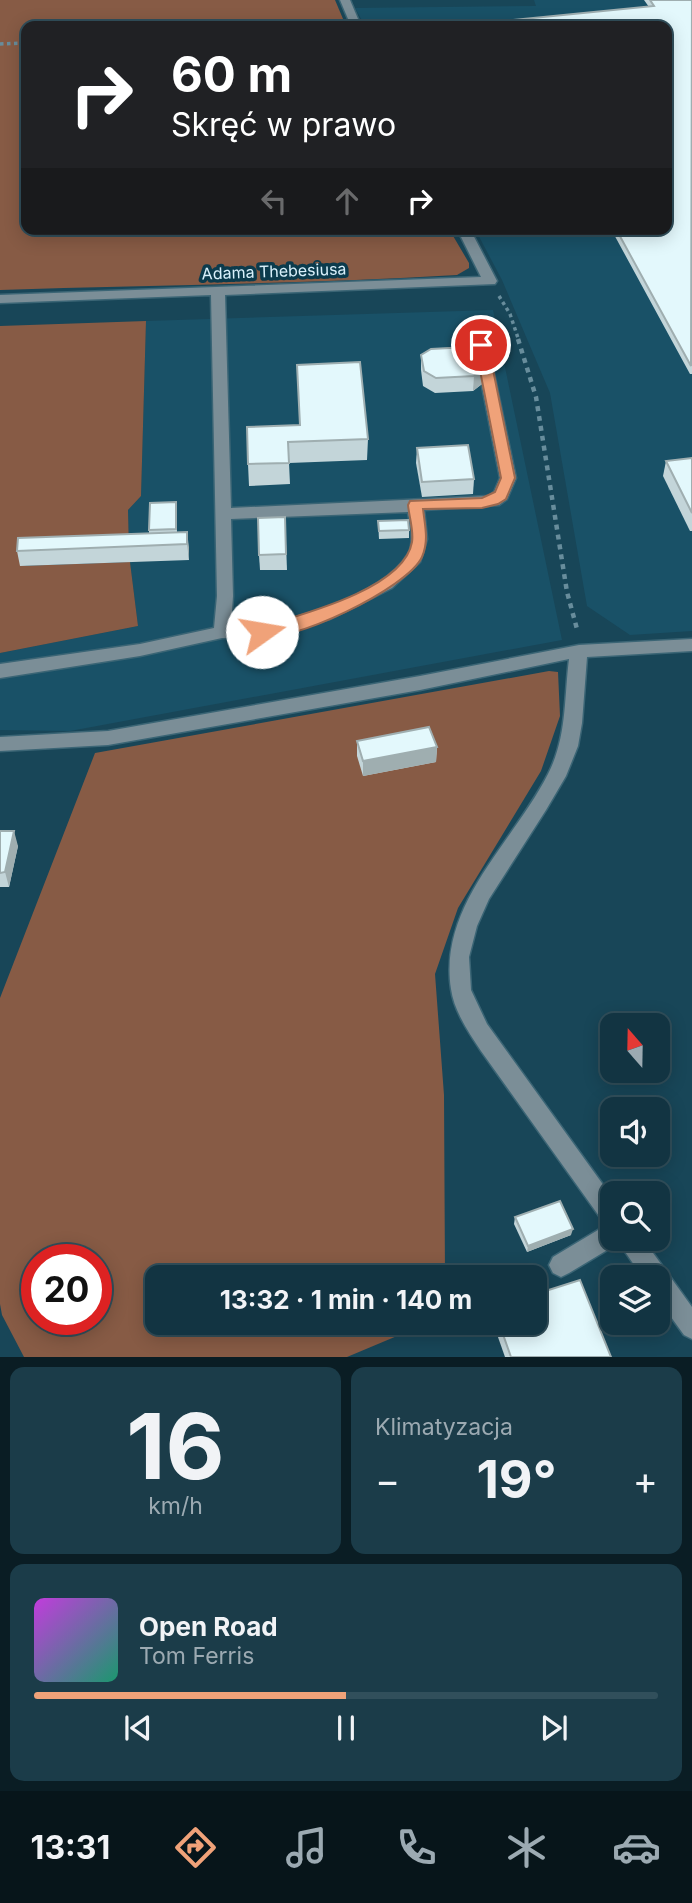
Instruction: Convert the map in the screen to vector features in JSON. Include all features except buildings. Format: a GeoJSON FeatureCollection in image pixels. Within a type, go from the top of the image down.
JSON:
{"type":"FeatureCollection","features":[{"type":"Feature","properties":{"kind":"street"},"geometry":{"type":"LineString","coordinates":[[345,0],[354,21]]}},
{"type":"Feature","properties":{"kind":"street"},"geometry":{"type":"LineString","coordinates":[[466,235],[490,281]]}},
{"type":"Feature","properties":{"kind":"street","name":"Adama Thebesiusa"},"geometry":{"type":"LineString","coordinates":[[0,299],[490,281]]}},
{"type":"Feature","properties":{"kind":"street"},"geometry":{"type":"LineString","coordinates":[[218,291],[225,596],[222,632]]}},
{"type":"Feature","properties":{"kind":"street"},"geometry":{"type":"LineString","coordinates":[[223,514],[493,501],[506,487],[508,478],[481,345]]}},
{"type":"Feature","properties":{"kind":"street"},"geometry":{"type":"LineString","coordinates":[[0,671],[101,657],[222,632],[262,632],[294,625],[355,603],[414,557],[420,541],[415,505]]}},
{"type":"Feature","properties":{"kind":"street"},"geometry":{"type":"LineString","coordinates":[[0,744],[108,738],[421,683],[579,651],[692,645]]}},
{"type":"Feature","properties":{"kind":"street"},"geometry":{"type":"LineString","coordinates":[[579,651],[575,718],[569,746],[557,775],[477,906],[462,944],[460,968],[461,991],[478,1025],[600,1198]]}},
{"type":"Feature","properties":{"kind":"street"},"geometry":{"type":"LineString","coordinates":[[561,1265],[600,1241]]}},
{"type":"Feature","properties":{"kind":"street"},"geometry":{"type":"LineString","coordinates":[[670,1296],[692,1327]]}},
{"type":"Feature","properties":{"kind":"path"},"geometry":{"type":"LineString","coordinates":[[0,44],[21,43]]}},
{"type":"Feature","properties":{"kind":"path"},"geometry":{"type":"LineString","coordinates":[[490,281],[510,314],[536,397],[579,651]]}},
{"type":"Feature","properties":{"kind":"shaded area"},"geometry":{"type":"Polygon","coordinates":[[[0,0],[335,0],[344,21],[21,21],[21,235],[453,235],[469,263],[469,268],[457,275],[0,290],[0,0]]]}},
{"type":"Feature","properties":{"kind":"shaded area"},"geometry":{"type":"Polygon","coordinates":[[[534,0],[692,0],[692,631],[630,635],[587,606],[550,393],[502,280],[478,235],[672,235],[672,21],[362,21],[355,8],[536,6],[534,0]]]}},
{"type":"Feature","properties":{"kind":"shaded area"},"geometry":{"type":"Polygon","coordinates":[[[493,310],[562,640],[70,731],[0,730],[0,653],[138,626],[130,562],[20,566],[129,549],[128,510],[141,496],[146,321],[493,310]]]}},
{"type":"Feature","properties":{"kind":"shaded area"},"geometry":{"type":"Polygon","coordinates":[[[146,321],[141,496],[128,510],[129,549],[20,566],[130,562],[138,626],[0,653],[0,326],[146,321]]]}},
{"type":"Feature","properties":{"kind":"shaded area"},"geometry":{"type":"Polygon","coordinates":[[[549,671],[558,672],[560,716],[541,771],[458,908],[435,974],[444,1095],[445,1265],[145,1265],[145,1335],[399,1335],[347,1357],[24,1357],[2,1315],[0,1304],[0,998],[95,753],[549,671]]]}},
{"type":"Feature","properties":{"kind":"route"},"geometry":{"type":"LineString","coordinates":[[262,632],[294,625],[355,603],[394,577],[414,557],[420,541],[415,505],[482,503],[493,501],[501,495],[508,478],[481,345]]}}]}
